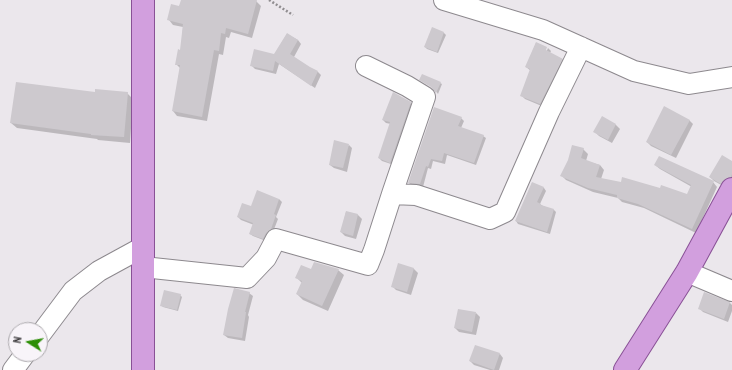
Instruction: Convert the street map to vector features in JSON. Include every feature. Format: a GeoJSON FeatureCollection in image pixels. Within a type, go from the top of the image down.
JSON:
{"type":"FeatureCollection","features":[{"type":"Feature","properties":{"kind":"main road"},"geometry":{"type":"LineString","coordinates":[[143,0],[143,370]]}},
{"type":"Feature","properties":{"kind":"main road"},"geometry":{"type":"LineString","coordinates":[[625,370],[687,272],[732,189]]}},
{"type":"Feature","properties":{"kind":"street"},"geometry":{"type":"LineString","coordinates":[[444,0],[543,30],[634,71],[689,84],[732,77]]}},
{"type":"Feature","properties":{"kind":"street"},"geometry":{"type":"LineString","coordinates":[[392,194],[416,195],[490,219],[505,212],[549,112],[581,47]]}},
{"type":"Feature","properties":{"kind":"street"},"geometry":{"type":"LineString","coordinates":[[48,324],[73,291],[99,271],[143,257],[247,278],[266,258],[276,239],[368,265],[425,97],[407,86],[366,66]]}},
{"type":"Feature","properties":{"kind":"street"},"geometry":{"type":"LineString","coordinates":[[687,272],[732,291]]}},
{"type":"Feature","properties":{"kind":"path"},"geometry":{"type":"LineString","coordinates":[[269,0],[293,15]]}},
{"type":"Feature","properties":{"kind":"building"},"geometry":{"type":"Polygon","coordinates":[[[181,0],[257,0],[248,34],[226,28],[225,34],[221,33],[219,51],[214,50],[202,117],[172,111],[180,65],[175,65],[178,49],[180,50],[183,24],[167,20],[171,4],[179,6],[181,0]]]}},
{"type":"Feature","properties":{"kind":"building"},"geometry":{"type":"Polygon","coordinates":[[[432,27],[444,32],[437,52],[424,47],[432,27]]]}},
{"type":"Feature","properties":{"kind":"building"},"geometry":{"type":"Polygon","coordinates":[[[287,33],[298,40],[290,54],[318,71],[311,86],[275,61],[273,71],[250,66],[254,49],[274,54],[287,33]]]}},
{"type":"Feature","properties":{"kind":"building"},"geometry":{"type":"Polygon","coordinates":[[[536,42],[547,47],[546,50],[563,59],[540,104],[520,96],[530,69],[525,67],[536,42]]]}},
{"type":"Feature","properties":{"kind":"building"},"geometry":{"type":"Polygon","coordinates":[[[422,74],[441,82],[436,93],[431,87],[419,80],[422,74]]]}},
{"type":"Feature","properties":{"kind":"building"},"geometry":{"type":"Polygon","coordinates":[[[16,82],[95,92],[95,89],[128,92],[124,137],[91,135],[10,123],[16,82]]]}},
{"type":"Feature","properties":{"kind":"building"},"geometry":{"type":"Polygon","coordinates":[[[393,92],[411,102],[390,163],[378,158],[390,122],[382,120],[393,92]]]}},
{"type":"Feature","properties":{"kind":"building"},"geometry":{"type":"Polygon","coordinates":[[[664,106],[690,120],[671,155],[646,142],[664,106]]]}},
{"type":"Feature","properties":{"kind":"building"},"geometry":{"type":"Polygon","coordinates":[[[434,107],[462,117],[458,126],[484,135],[474,163],[444,153],[442,161],[431,159],[428,167],[426,166],[420,184],[408,183],[434,107]]]}},
{"type":"Feature","properties":{"kind":"building"},"geometry":{"type":"Polygon","coordinates":[[[602,116],[616,124],[608,140],[593,132],[602,116]]]}},
{"type":"Feature","properties":{"kind":"building"},"geometry":{"type":"Polygon","coordinates":[[[334,140],[349,144],[343,168],[329,165],[334,140]]]}},
{"type":"Feature","properties":{"kind":"building"},"geometry":{"type":"Polygon","coordinates":[[[572,145],[584,148],[581,158],[600,165],[596,177],[621,182],[622,177],[660,188],[661,185],[687,194],[691,185],[654,165],[659,156],[714,181],[692,229],[638,204],[617,198],[617,195],[588,188],[560,176],[568,160],[572,145]]]}},
{"type":"Feature","properties":{"kind":"building"},"geometry":{"type":"Polygon","coordinates":[[[722,155],[732,161],[732,174],[731,177],[725,179],[721,184],[709,177],[722,155]]]}},
{"type":"Feature","properties":{"kind":"building"},"geometry":{"type":"Polygon","coordinates":[[[532,182],[544,187],[537,202],[541,205],[554,209],[547,232],[515,221],[532,182]]]}},
{"type":"Feature","properties":{"kind":"building"},"geometry":{"type":"Polygon","coordinates":[[[257,190],[279,199],[274,214],[276,215],[271,229],[266,233],[263,239],[249,234],[253,223],[237,217],[242,203],[251,206],[257,190]]]}},
{"type":"Feature","properties":{"kind":"building"},"geometry":{"type":"Polygon","coordinates":[[[346,211],[358,214],[353,236],[340,232],[346,211]]]}},
{"type":"Feature","properties":{"kind":"building"},"geometry":{"type":"Polygon","coordinates":[[[314,262],[339,269],[322,306],[296,294],[302,281],[295,278],[301,265],[311,269],[314,262]]]}},
{"type":"Feature","properties":{"kind":"building"},"geometry":{"type":"Polygon","coordinates":[[[398,263],[414,268],[407,292],[391,287],[398,263]]]}},
{"type":"Feature","properties":{"kind":"building"},"geometry":{"type":"Polygon","coordinates":[[[234,288],[250,292],[245,312],[242,338],[223,335],[234,288]]]}},
{"type":"Feature","properties":{"kind":"building"},"geometry":{"type":"Polygon","coordinates":[[[164,290],[181,294],[177,310],[160,306],[164,290]]]}},
{"type":"Feature","properties":{"kind":"building"},"geometry":{"type":"Polygon","coordinates":[[[704,292],[730,302],[724,319],[698,309],[704,292]]]}},
{"type":"Feature","properties":{"kind":"building"},"geometry":{"type":"Polygon","coordinates":[[[458,309],[476,312],[472,332],[454,328],[458,309]]]}},
{"type":"Feature","properties":{"kind":"building"},"geometry":{"type":"Polygon","coordinates":[[[475,345],[500,353],[494,370],[469,361],[475,345]]]}}]}
